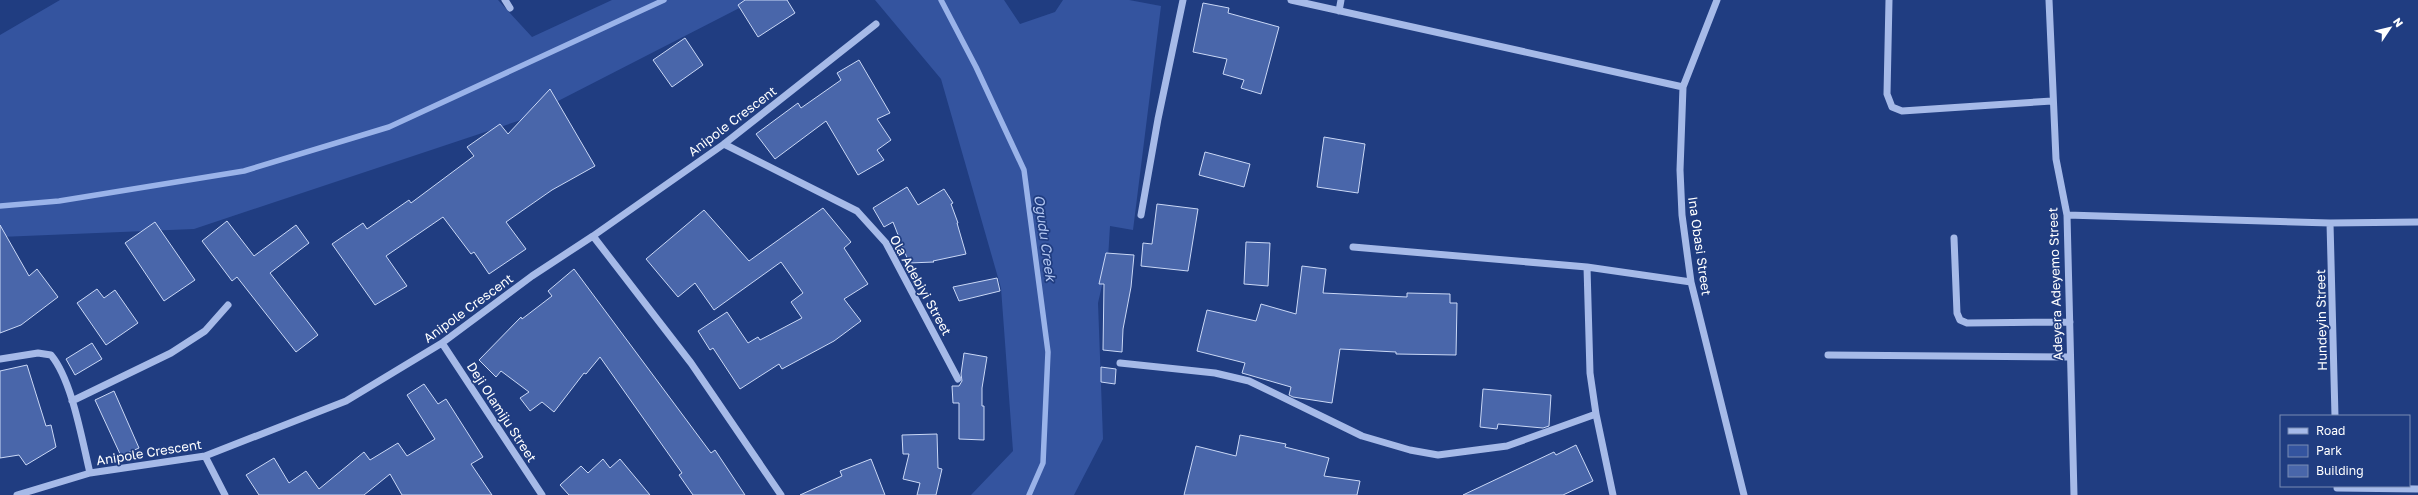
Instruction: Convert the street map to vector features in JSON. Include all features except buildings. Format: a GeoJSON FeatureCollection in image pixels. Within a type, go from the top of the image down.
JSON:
{"type":"FeatureCollection","features":[{"type":"Feature","properties":{"kind":"street"},"geometry":{"type":"LineString","coordinates":[[505,0],[510,8]]}},
{"type":"Feature","properties":{"kind":"street"},"geometry":{"type":"LineString","coordinates":[[1141,215],[1158,119],[1182,0]]}},
{"type":"Feature","properties":{"kind":"street"},"geometry":{"type":"LineString","coordinates":[[1291,0],[1683,87]]}},
{"type":"Feature","properties":{"kind":"street"},"geometry":{"type":"LineString","coordinates":[[1339,11],[1341,0]]}},
{"type":"Feature","properties":{"kind":"street","name":"Ina Obasi Street"},"geometry":{"type":"LineString","coordinates":[[1717,0],[1683,87],[1680,170],[1682,215],[1691,282],[1744,495]]}},
{"type":"Feature","properties":{"kind":"street"},"geometry":{"type":"LineString","coordinates":[[1889,0],[1887,94],[1892,107],[1902,111],[2052,101]]}},
{"type":"Feature","properties":{"kind":"street","name":"Adeyera Adeyemo Street"},"geometry":{"type":"LineString","coordinates":[[2049,0],[2052,101],[2056,159],[2067,215],[2074,495]]}},
{"type":"Feature","properties":{"kind":"street","name":"Anipole Crescent"},"geometry":{"type":"LineString","coordinates":[[17,495],[90,473],[205,456],[346,400],[442,343],[532,276],[593,236],[724,144],[876,24]]}},
{"type":"Feature","properties":{"kind":"street","name":"Ola Adebiyi Street"},"geometry":{"type":"LineString","coordinates":[[724,144],[857,211],[886,243],[958,379]]}},
{"type":"Feature","properties":{"kind":"street"},"geometry":{"type":"LineString","coordinates":[[2067,215],[2330,223],[2418,222]]}},
{"type":"Feature","properties":{"kind":"street","name":"Hundeyin Street"},"geometry":{"type":"LineString","coordinates":[[2330,223],[2335,415]]}},
{"type":"Feature","properties":{"kind":"street"},"geometry":{"type":"LineString","coordinates":[[593,236],[691,363],[781,495]]}},
{"type":"Feature","properties":{"kind":"street"},"geometry":{"type":"LineString","coordinates":[[1954,238],[1957,313],[1960,320],[1967,323],[2070,322]]}},
{"type":"Feature","properties":{"kind":"street"},"geometry":{"type":"LineString","coordinates":[[1353,247],[1587,267],[1691,282]]}},
{"type":"Feature","properties":{"kind":"street"},"geometry":{"type":"LineString","coordinates":[[1587,267],[1590,373],[1596,414],[1613,495]]}},
{"type":"Feature","properties":{"kind":"street"},"geometry":{"type":"LineString","coordinates":[[72,401],[171,354],[205,331],[228,304]]}},
{"type":"Feature","properties":{"kind":"street","name":"Deji Olamiju Street"},"geometry":{"type":"LineString","coordinates":[[442,343],[542,495]]}},
{"type":"Feature","properties":{"kind":"street"},"geometry":{"type":"LineString","coordinates":[[0,359],[38,353],[51,355],[59,364],[72,401],[90,473]]}},
{"type":"Feature","properties":{"kind":"street"},"geometry":{"type":"LineString","coordinates":[[1828,355],[2070,357]]}},
{"type":"Feature","properties":{"kind":"street"},"geometry":{"type":"LineString","coordinates":[[1120,363],[1215,373],[1249,381],[1362,436],[1410,450],[1438,455],[1507,446],[1596,414]]}},
{"type":"Feature","properties":{"kind":"street"},"geometry":{"type":"LineString","coordinates":[[205,456],[225,495]]}},
{"type":"Feature","properties":{"kind":"street"},"geometry":{"type":"LineString","coordinates":[[2337,490],[2418,489]]}},
{"type":"Feature","properties":{"kind":"green space"},"geometry":{"type":"Polygon","coordinates":[[[60,0],[498,0],[532,37],[612,0],[755,0],[521,120],[194,229],[0,237],[0,35],[60,0]]]}},
{"type":"Feature","properties":{"kind":"green space"},"geometry":{"type":"Polygon","coordinates":[[[875,0],[1004,0],[1020,24],[1055,12],[1063,0],[1129,0],[1161,6],[1133,230],[1110,226],[1108,259],[1098,303],[1103,439],[1074,495],[971,495],[1013,451],[1001,288],[941,79],[875,0]]]}},
{"type":"Feature","properties":{"kind":"waterway"},"geometry":{"type":"LineString","coordinates":[[0,206],[59,201],[244,171],[389,127],[664,0]]}},
{"type":"Feature","properties":{"kind":"waterway","name":"Ogudu Creek"},"geometry":{"type":"LineString","coordinates":[[941,0],[976,67],[1024,170],[1048,352],[1043,463],[1029,495]]}}]}
